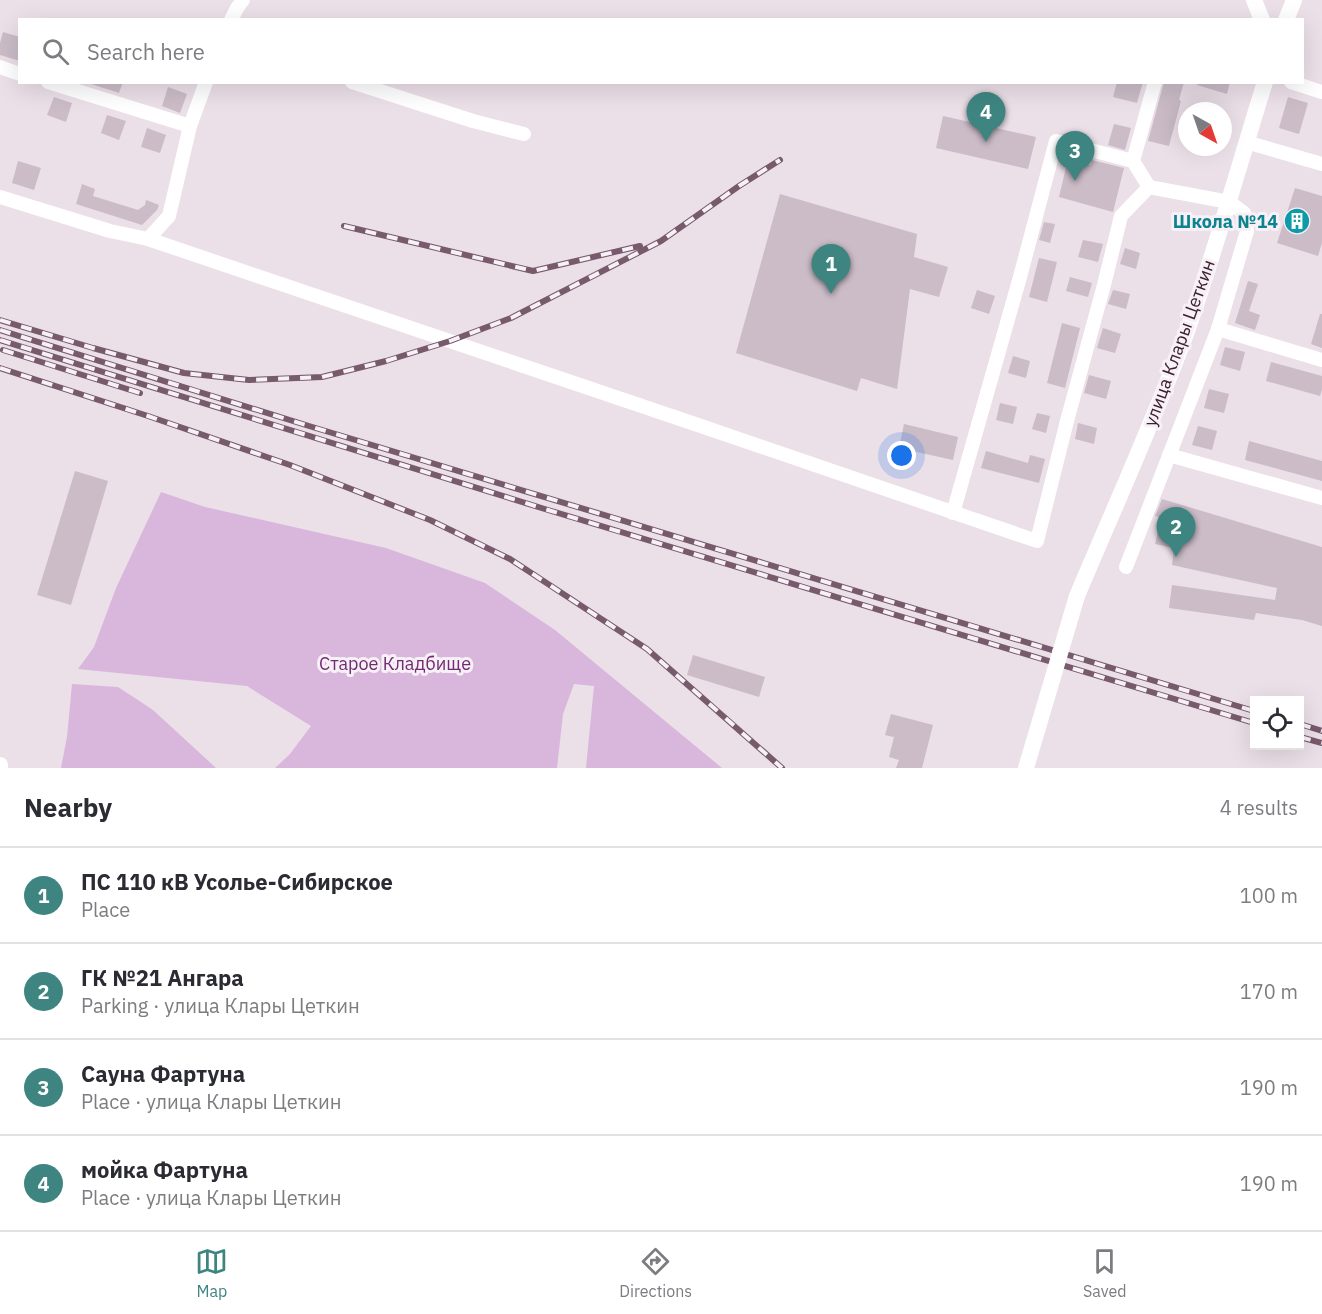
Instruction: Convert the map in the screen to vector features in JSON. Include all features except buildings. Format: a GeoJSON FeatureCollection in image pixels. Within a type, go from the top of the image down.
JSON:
{"type":"FeatureCollection","features":[{"type":"Feature","properties":{"kind":"street"},"geometry":{"type":"LineString","coordinates":[[232,18],[243,0]]}},
{"type":"Feature","properties":{"kind":"street"},"geometry":{"type":"LineString","coordinates":[[1254,0],[1261,18]]}},
{"type":"Feature","properties":{"kind":"street"},"geometry":{"type":"LineString","coordinates":[[1287,18],[1294,0]]}},
{"type":"Feature","properties":{"kind":"street"},"geometry":{"type":"LineString","coordinates":[[0,68],[18,73]]}},
{"type":"Feature","properties":{"kind":"street"},"geometry":{"type":"LineString","coordinates":[[54,84],[190,126]]}},
{"type":"Feature","properties":{"kind":"street"},"geometry":{"type":"LineString","coordinates":[[148,239],[168,216],[190,126],[205,84]]}},
{"type":"Feature","properties":{"kind":"street"},"geometry":{"type":"LineString","coordinates":[[358,84],[473,121],[524,134]]}},
{"type":"Feature","properties":{"kind":"street"},"geometry":{"type":"LineString","coordinates":[[1133,161],[1154,84]]}},
{"type":"Feature","properties":{"kind":"street","name":"улица Клары Цеткин"},"geometry":{"type":"LineString","coordinates":[[1026,768],[1077,596],[1158,406],[1187,330],[1264,84]]}},
{"type":"Feature","properties":{"kind":"street"},"geometry":{"type":"LineString","coordinates":[[1297,84],[1322,92]]}},
{"type":"Feature","properties":{"kind":"street"},"geometry":{"type":"LineString","coordinates":[[954,513],[1056,141],[1133,161],[1149,187],[1228,202],[1244,213],[1247,231],[1218,329],[1126,567]]}},
{"type":"Feature","properties":{"kind":"street"},"geometry":{"type":"LineString","coordinates":[[1246,142],[1322,164]]}},
{"type":"Feature","properties":{"kind":"street"},"geometry":{"type":"LineString","coordinates":[[0,197],[110,231],[148,239],[1037,541],[1121,216],[1149,187]]}},
{"type":"Feature","properties":{"kind":"street"},"geometry":{"type":"LineString","coordinates":[[1218,329],[1322,360]]}},
{"type":"Feature","properties":{"kind":"street"},"geometry":{"type":"LineString","coordinates":[[1169,455],[1322,498]]}},
{"type":"Feature","properties":{"kind":"green space","name":"Старое Кладбище"},"geometry":{"type":"Polygon","coordinates":[[[161,492],[205,507],[386,548],[485,583],[555,630],[722,768],[586,768],[594,686],[574,684],[563,714],[557,768],[275,768],[290,754],[311,726],[247,686],[78,669],[94,647],[116,588],[161,492]]]}},
{"type":"Feature","properties":{"kind":"green space"},"geometry":{"type":"Polygon","coordinates":[[[72,684],[118,687],[153,710],[216,768],[61,768],[67,737],[72,684]]]}},
{"type":"Feature","properties":{"kind":"railway"},"geometry":{"type":"LineString","coordinates":[[0,320],[184,373],[249,380],[322,377],[386,361],[450,341],[511,318],[661,241],[780,160]]}},
{"type":"Feature","properties":{"kind":"railway"},"geometry":{"type":"LineString","coordinates":[[344,226],[533,271],[640,246]]}},
{"type":"Feature","properties":{"kind":"railway"},"geometry":{"type":"LineString","coordinates":[[0,330],[309,426],[1250,710]]}},
{"type":"Feature","properties":{"kind":"railway"},"geometry":{"type":"LineString","coordinates":[[0,340],[548,510],[1250,722]]}},
{"type":"Feature","properties":{"kind":"railway"},"geometry":{"type":"LineString","coordinates":[[3,350],[140,393]]}},
{"type":"Feature","properties":{"kind":"railway"},"geometry":{"type":"LineString","coordinates":[[0,368],[290,465],[430,520],[510,559],[647,649],[782,768]]}},
{"type":"Feature","properties":{"kind":"railway"},"geometry":{"type":"LineString","coordinates":[[1304,725],[1322,731]]}},
{"type":"Feature","properties":{"kind":"railway"},"geometry":{"type":"LineString","coordinates":[[1304,738],[1322,743]]}},
{"type":"Feature","properties":{"kind":"place","name":"мойка Фартуна"},"geometry":{"type":"Point","coordinates":[986,142]}},
{"type":"Feature","properties":{"kind":"place","name":"Сауна Фартуна"},"geometry":{"type":"Point","coordinates":[1075,181]}},
{"type":"Feature","properties":{"kind":"place","name":"Школа №14"},"geometry":{"type":"Point","coordinates":[1297,221]}},
{"type":"Feature","properties":{"kind":"place","name":"ПС 110 кВ Усолье-Сибирское"},"geometry":{"type":"Point","coordinates":[831,294]}},
{"type":"Feature","properties":{"kind":"place","name":"ГК №21 Ангара"},"geometry":{"type":"Point","coordinates":[1176,557]}}]}
